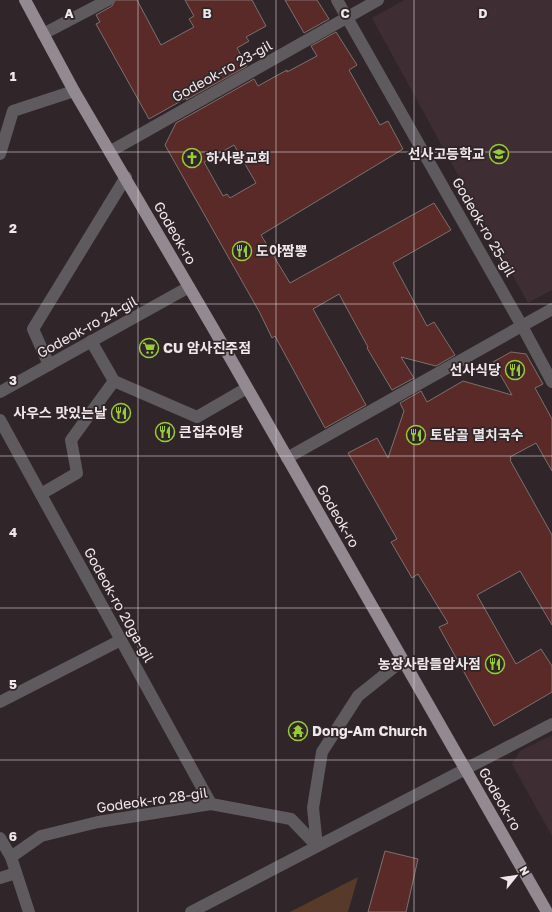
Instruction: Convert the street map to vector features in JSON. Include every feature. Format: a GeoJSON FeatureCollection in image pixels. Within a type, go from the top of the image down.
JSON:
{"type":"FeatureCollection","features":[{"type":"Feature","properties":{"kind":"main road","name":"Godeok-ro"},"geometry":{"type":"LineString","coordinates":[[25,0],[74,91],[126,177],[547,912]]}},
{"type":"Feature","properties":{"kind":"street"},"geometry":{"type":"LineString","coordinates":[[43,34],[108,0]]}},
{"type":"Feature","properties":{"kind":"street"},"geometry":{"type":"LineString","coordinates":[[337,0],[348,17]]}},
{"type":"Feature","properties":{"kind":"street","name":"Godeok-ro 23-gil"},"geometry":{"type":"LineString","coordinates":[[111,151],[378,0]]}},
{"type":"Feature","properties":{"kind":"street","name":"Godeok-ro 25-gil"},"geometry":{"type":"LineString","coordinates":[[348,17],[552,382]]}},
{"type":"Feature","properties":{"kind":"street"},"geometry":{"type":"LineString","coordinates":[[0,154],[13,111],[74,91]]}},
{"type":"Feature","properties":{"kind":"street"},"geometry":{"type":"LineString","coordinates":[[49,365],[33,329],[126,177]]}},
{"type":"Feature","properties":{"kind":"street","name":"Godeok-ro 24-gil"},"geometry":{"type":"LineString","coordinates":[[0,392],[189,287]]}},
{"type":"Feature","properties":{"kind":"street"},"geometry":{"type":"LineString","coordinates":[[287,458],[552,309]]}},
{"type":"Feature","properties":{"kind":"street"},"geometry":{"type":"LineString","coordinates":[[91,341],[114,381],[197,417],[247,388]]}},
{"type":"Feature","properties":{"kind":"street"},"geometry":{"type":"LineString","coordinates":[[41,494],[78,473],[71,440],[114,381]]}},
{"type":"Feature","properties":{"kind":"street","name":"Godeok-ro 20ga-gil"},"geometry":{"type":"LineString","coordinates":[[0,420],[211,804]]}},
{"type":"Feature","properties":{"kind":"street"},"geometry":{"type":"LineString","coordinates":[[0,702],[121,640]]}},
{"type":"Feature","properties":{"kind":"street"},"geometry":{"type":"LineString","coordinates":[[317,846],[313,808],[322,752],[358,696],[403,660]]}},
{"type":"Feature","properties":{"kind":"street"},"geometry":{"type":"LineString","coordinates":[[191,912],[552,724]]}},
{"type":"Feature","properties":{"kind":"street","name":"Godeok-ro 28-gil"},"geometry":{"type":"LineString","coordinates":[[11,857],[41,836],[98,822],[211,804],[291,819],[317,846]]}},
{"type":"Feature","properties":{"kind":"street"},"geometry":{"type":"LineString","coordinates":[[0,838],[11,857],[29,912]]}},
{"type":"Feature","properties":{"kind":"street"},"geometry":{"type":"LineString","coordinates":[[0,878],[16,873]]}},
{"type":"Feature","properties":{"kind":"shaded area","name":"선사고등학교"},"geometry":{"type":"Polygon","coordinates":[[[404,0],[552,0],[552,290],[528,303],[372,18],[404,0]]]}},
{"type":"Feature","properties":{"kind":"shaded area"},"geometry":{"type":"Polygon","coordinates":[[[552,735],[552,836],[512,764],[520,751],[552,735]]]}},
{"type":"Feature","properties":{"kind":"shaded area"},"geometry":{"type":"Polygon","coordinates":[[[358,877],[348,912],[290,912],[358,877]]]}},
{"type":"Feature","properties":{"kind":"building"},"geometry":{"type":"Polygon","coordinates":[[[115,0],[137,0],[161,45],[194,27],[189,19],[194,16],[185,0],[252,0],[266,26],[246,37],[249,41],[237,48],[247,66],[149,119],[96,24],[100,22],[96,15],[112,6],[115,0]]]}},
{"type":"Feature","properties":{"kind":"building"},"geometry":{"type":"Polygon","coordinates":[[[285,0],[317,0],[329,19],[304,33],[285,0]]]}},
{"type":"Feature","properties":{"kind":"building"},"geometry":{"type":"Polygon","coordinates":[[[336,32],[357,65],[349,70],[380,125],[388,121],[403,149],[261,235],[290,283],[434,203],[451,230],[393,263],[427,326],[434,322],[455,355],[436,366],[401,357],[414,378],[392,390],[367,348],[368,347],[339,294],[313,309],[366,405],[325,428],[275,336],[272,338],[260,313],[165,145],[176,123],[254,79],[258,86],[317,56],[311,46],[336,32]],[[234,145],[204,162],[223,196],[227,194],[230,198],[256,183],[234,145]]]}},
{"type":"Feature","properties":{"kind":"building"},"geometry":{"type":"Polygon","coordinates":[[[511,352],[526,354],[543,384],[535,388],[552,419],[552,471],[536,443],[510,457],[510,460],[552,535],[552,625],[520,571],[477,595],[516,664],[541,649],[552,666],[552,692],[494,726],[439,627],[448,623],[418,574],[412,578],[391,542],[397,539],[348,453],[377,438],[388,458],[404,411],[400,403],[421,391],[427,402],[463,381],[512,395],[493,362],[511,352]]]}},
{"type":"Feature","properties":{"kind":"building"},"geometry":{"type":"Polygon","coordinates":[[[385,851],[418,859],[406,912],[368,912],[385,851]]]}},
{"type":"Feature","properties":{"kind":"place","name":"선사고등학교"},"geometry":{"type":"Point","coordinates":[499,154]}},
{"type":"Feature","properties":{"kind":"place","name":"하사랑교회"},"geometry":{"type":"Point","coordinates":[192,158]}},
{"type":"Feature","properties":{"kind":"place","name":"도야짬뽕"},"geometry":{"type":"Point","coordinates":[242,251]}},
{"type":"Feature","properties":{"kind":"place","name":"CU 암사진주점"},"geometry":{"type":"Point","coordinates":[149,348]}},
{"type":"Feature","properties":{"kind":"place","name":"선사식당"},"geometry":{"type":"Point","coordinates":[515,370]}},
{"type":"Feature","properties":{"kind":"place","name":"사우스 맛있는날"},"geometry":{"type":"Point","coordinates":[121,413]}},
{"type":"Feature","properties":{"kind":"place","name":"큰집추어탕"},"geometry":{"type":"Point","coordinates":[165,432]}},
{"type":"Feature","properties":{"kind":"place","name":"토담골 멸치국수"},"geometry":{"type":"Point","coordinates":[416,435]}},
{"type":"Feature","properties":{"kind":"place","name":"농장사람들암사점"},"geometry":{"type":"Point","coordinates":[495,664]}},
{"type":"Feature","properties":{"kind":"place","name":"Dong-Am Church"},"geometry":{"type":"Point","coordinates":[298,731]}}]}
